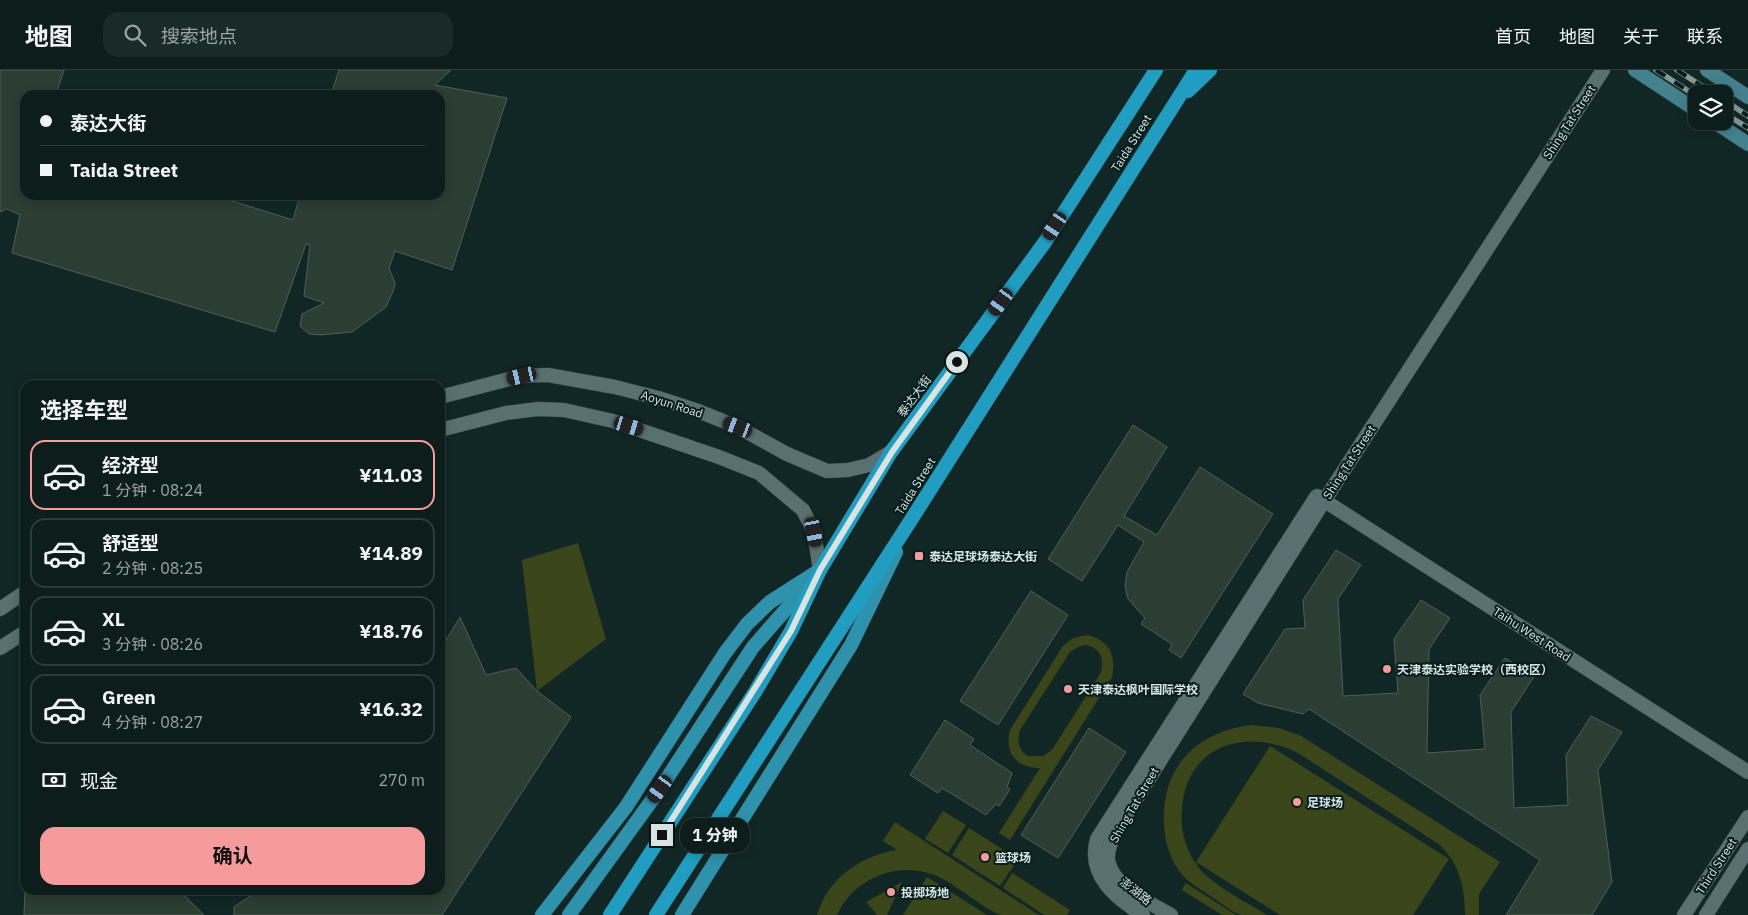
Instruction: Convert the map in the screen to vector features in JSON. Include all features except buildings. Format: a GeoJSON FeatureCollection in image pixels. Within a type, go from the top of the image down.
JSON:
{"type":"FeatureCollection","features":[{"type":"Feature","properties":{"kind":"highway","name":"泰达大街"},"geometry":{"type":"LineString","coordinates":[[820,570],[892,452],[1045,242],[1156,70]]}},
{"type":"Feature","properties":{"kind":"highway","name":"Taida Street"},"geometry":{"type":"LineString","coordinates":[[656,915],[911,520],[1196,70]]}},
{"type":"Feature","properties":{"kind":"highway"},"geometry":{"type":"LineString","coordinates":[[1172,108],[1210,70]]}},
{"type":"Feature","properties":{"kind":"highway"},"geometry":{"type":"LineString","coordinates":[[610,915],[754,692],[791,631],[820,570]]}},
{"type":"Feature","properties":{"kind":"main road"},"geometry":{"type":"LineString","coordinates":[[1635,70],[1688,105]]}},
{"type":"Feature","properties":{"kind":"main road"},"geometry":{"type":"LineString","coordinates":[[1707,70],[1748,97]]}},
{"type":"Feature","properties":{"kind":"main road"},"geometry":{"type":"LineString","coordinates":[[1727,130],[1748,144]]}},
{"type":"Feature","properties":{"kind":"main road"},"geometry":{"type":"LineString","coordinates":[[682,915],[851,645],[911,520]]}},
{"type":"Feature","properties":{"kind":"main road"},"geometry":{"type":"LineString","coordinates":[[570,915],[660,789],[753,646],[820,570]]}},
{"type":"Feature","properties":{"kind":"main road"},"geometry":{"type":"LineString","coordinates":[[542,915],[626,807],[725,653],[747,624],[770,602],[820,570]]}},
{"type":"Feature","properties":{"kind":"street","name":"Shing Tat Street"},"geometry":{"type":"LineString","coordinates":[[1101,858],[1127,811],[1320,498],[1592,70]]}},
{"type":"Feature","properties":{"kind":"street","name":"Shing Tat Street"},"geometry":{"type":"LineString","coordinates":[[1320,498],[1602,70]]}},
{"type":"Feature","properties":{"kind":"street","name":"Aoyun Road"},"geometry":{"type":"LineString","coordinates":[[445,396],[522,376],[548,375],[623,389],[698,412],[738,427],[788,454],[827,471],[848,470],[869,465],[892,452]]}},
{"type":"Feature","properties":{"kind":"street"},"geometry":{"type":"LineString","coordinates":[[445,429],[506,413],[538,409],[564,410],[613,421],[719,456],[759,474],[803,510],[814,532],[820,570]]}},
{"type":"Feature","properties":{"kind":"street","name":"Taihu West Road"},"geometry":{"type":"LineString","coordinates":[[1320,498],[1748,772]]}},
{"type":"Feature","properties":{"kind":"street"},"geometry":{"type":"LineString","coordinates":[[0,609],[20,595]]}},
{"type":"Feature","properties":{"kind":"street"},"geometry":{"type":"LineString","coordinates":[[0,648],[20,635]]}},
{"type":"Feature","properties":{"kind":"street","name":"Third Street"},"geometry":{"type":"LineString","coordinates":[[1684,915],[1748,817]]}},
{"type":"Feature","properties":{"kind":"street","name":"Third Street"},"geometry":{"type":"LineString","coordinates":[[1706,915],[1748,850]]}},
{"type":"Feature","properties":{"kind":"street","name":"澎湖路"},"geometry":{"type":"LineString","coordinates":[[1143,915],[1114,895],[1097,870],[1101,858],[1121,881],[1171,915]]}},
{"type":"Feature","properties":{"kind":"green space"},"geometry":{"type":"Polygon","coordinates":[[[578,543],[606,639],[537,691],[522,560],[578,543]]]}},
{"type":"Feature","properties":{"kind":"green space"},"geometry":{"type":"Polygon","coordinates":[[[1087,635],[1095,637],[1106,645],[1112,656],[1112,677],[1010,840],[999,833],[1040,768],[1025,765],[1014,758],[1009,746],[1010,730],[1063,646],[1073,638],[1087,635]],[[1086,645],[1080,646],[1070,652],[1020,730],[1019,745],[1028,756],[1043,756],[1052,750],[1100,674],[1102,659],[1098,652],[1086,645]]]}},
{"type":"Feature","properties":{"kind":"green space"},"geometry":{"type":"Polygon","coordinates":[[[1251,725],[1279,728],[1301,736],[1500,862],[1479,894],[1479,915],[1465,915],[1464,895],[1460,877],[1447,853],[1440,845],[1298,753],[1278,745],[1258,742],[1240,742],[1222,747],[1207,756],[1194,770],[1186,787],[1182,809],[1182,823],[1184,838],[1189,851],[1202,871],[1229,892],[1267,915],[1237,914],[1187,880],[1172,859],[1166,839],[1164,825],[1165,804],[1169,786],[1176,770],[1186,756],[1199,744],[1214,735],[1251,725]]]}},
{"type":"Feature","properties":{"kind":"green space","name":"足球场"},"geometry":{"type":"Polygon","coordinates":[[[1270,746],[1449,859],[1413,915],[1280,915],[1196,862],[1270,746]]]}},
{"type":"Feature","properties":{"kind":"green space"},"geometry":{"type":"Polygon","coordinates":[[[943,811],[966,825],[948,853],[925,839],[943,811]]]}},
{"type":"Feature","properties":{"kind":"green space"},"geometry":{"type":"Polygon","coordinates":[[[895,822],[1039,915],[1001,915],[943,879],[913,870],[882,874],[868,880],[845,901],[837,915],[817,915],[829,890],[847,871],[870,857],[897,850],[883,841],[895,822]]]}},
{"type":"Feature","properties":{"kind":"green space","name":"篮球场"},"geometry":{"type":"Polygon","coordinates":[[[969,828],[1018,859],[1000,886],[952,855],[969,828]]]}},
{"type":"Feature","properties":{"kind":"green space"},"geometry":{"type":"Polygon","coordinates":[[[1012,873],[1070,910],[1067,915],[1044,915],[1003,888],[1012,873]]]}},
{"type":"Feature","properties":{"kind":"green space"},"geometry":{"type":"Polygon","coordinates":[[[927,877],[987,915],[903,915],[927,877]]]}},
{"type":"Feature","properties":{"kind":"green space","name":"投掷场地"},"geometry":{"type":"Polygon","coordinates":[[[902,882],[887,915],[877,915],[866,902],[902,882]]]}},
{"type":"Feature","properties":{"kind":"green space"},"geometry":{"type":"Polygon","coordinates":[[[1186,883],[1236,915],[1222,915],[1182,890],[1186,883]]]}},
{"type":"Feature","properties":{"kind":"railway"},"geometry":{"type":"LineString","coordinates":[[1656,70],[1688,91]]}},
{"type":"Feature","properties":{"kind":"railway"},"geometry":{"type":"LineString","coordinates":[[1677,70],[1700,85]]}},
{"type":"Feature","properties":{"kind":"railway"},"geometry":{"type":"LineString","coordinates":[[1733,106],[1748,116]]}},
{"type":"Feature","properties":{"kind":"railway"},"geometry":{"type":"LineString","coordinates":[[1733,119],[1748,128]]}},
{"type":"Feature","properties":{"kind":"place","name":"泰达足球场泰达大街"},"geometry":{"type":"Point","coordinates":[919,556]}},
{"type":"Feature","properties":{"kind":"place","name":"天津泰达实验学校（西校区）"},"geometry":{"type":"Point","coordinates":[1387,669]}},
{"type":"Feature","properties":{"kind":"place","name":"天津泰达枫叶国际学校"},"geometry":{"type":"Point","coordinates":[1068,689]}},
{"type":"Feature","properties":{"kind":"place","name":"足球场"},"geometry":{"type":"Point","coordinates":[1297,802]}},
{"type":"Feature","properties":{"kind":"place","name":"篮球场"},"geometry":{"type":"Point","coordinates":[985,857]}},
{"type":"Feature","properties":{"kind":"place","name":"投掷场地"},"geometry":{"type":"Point","coordinates":[891,892]}},
{"type":"Feature","properties":{"kind":"route"},"geometry":{"type":"LineString","coordinates":[[662,835],[791,631],[820,570],[892,452],[957,362]]}}]}
